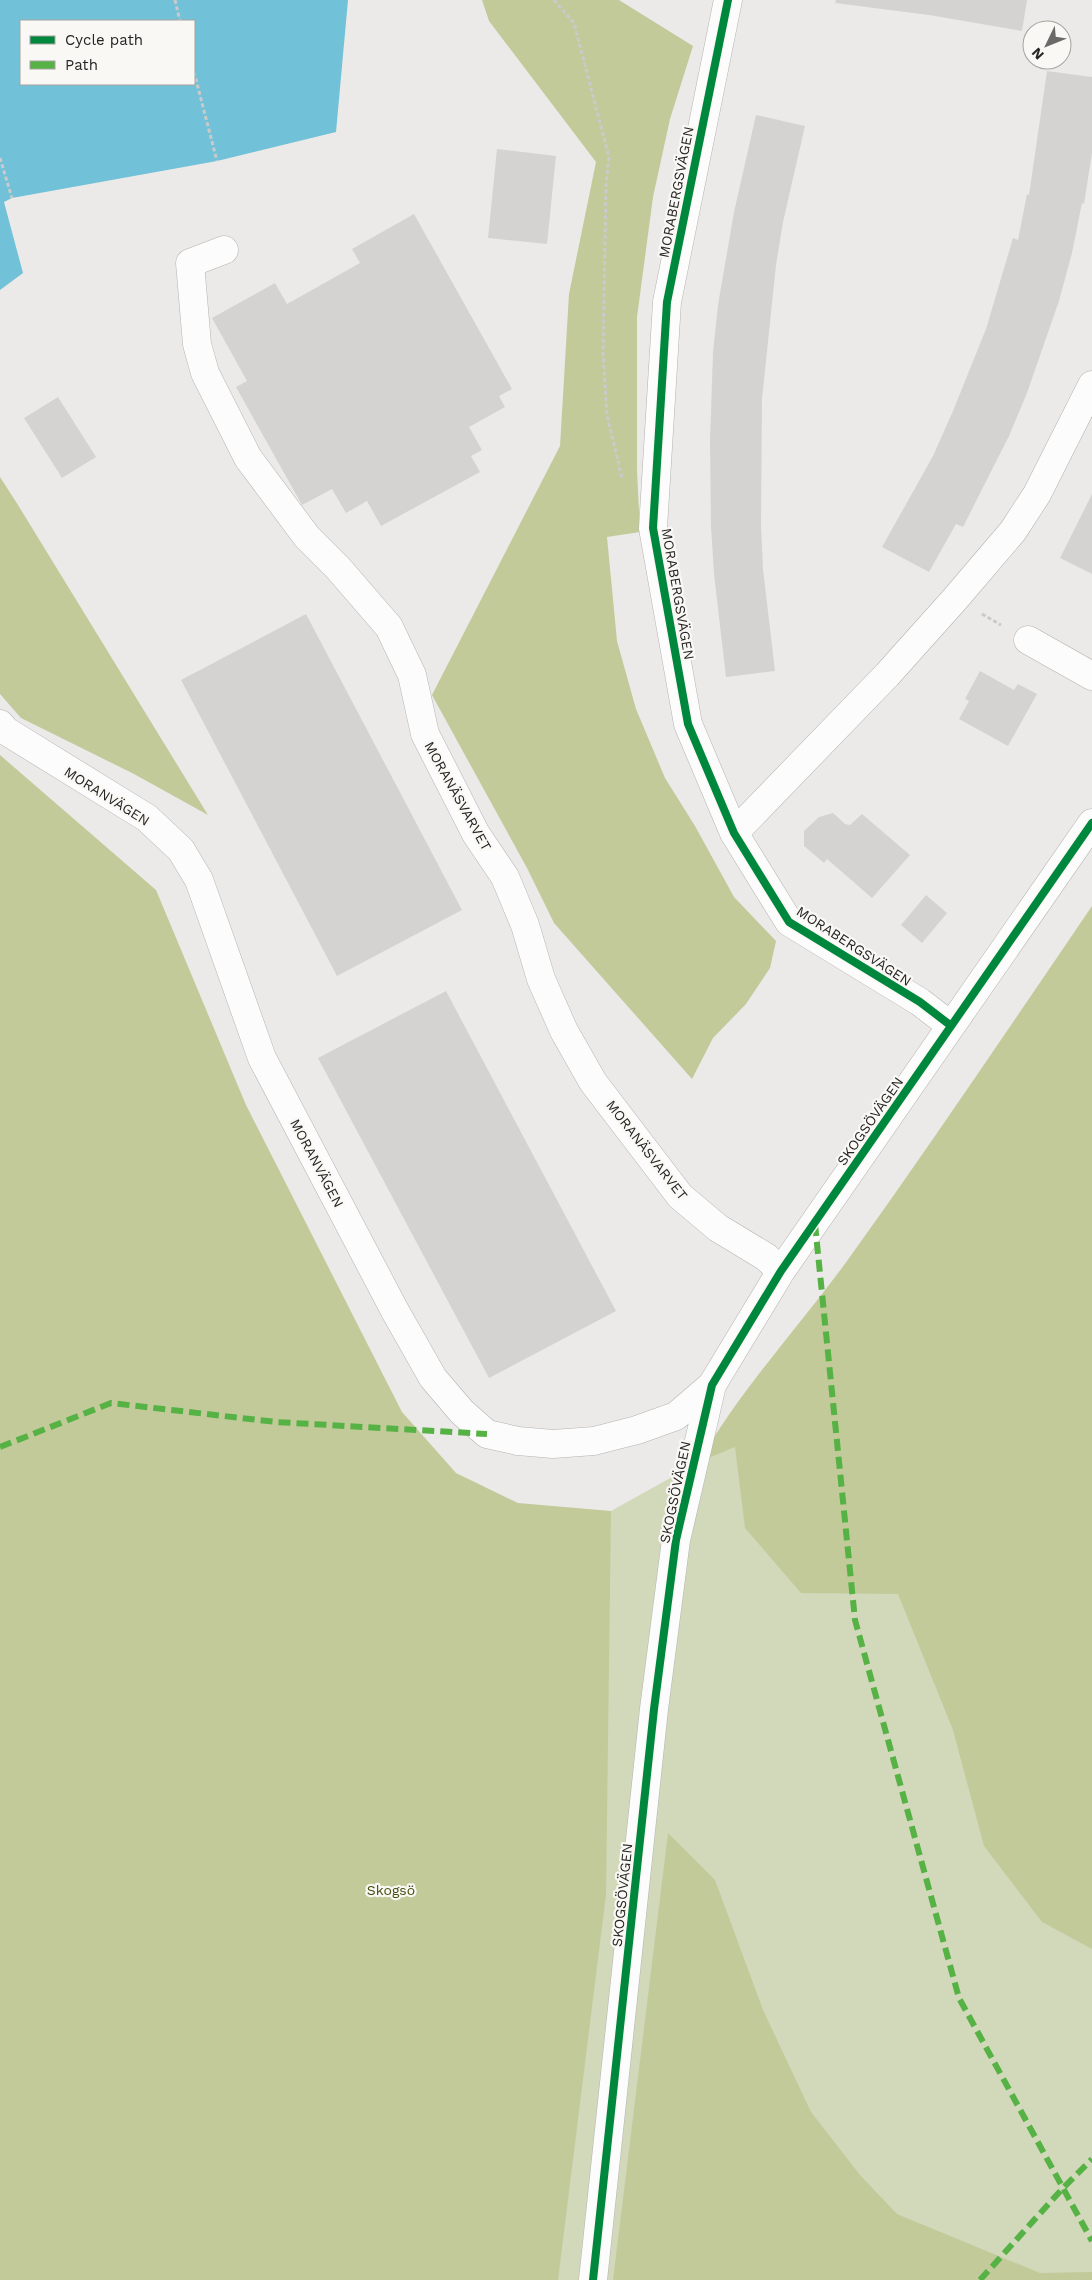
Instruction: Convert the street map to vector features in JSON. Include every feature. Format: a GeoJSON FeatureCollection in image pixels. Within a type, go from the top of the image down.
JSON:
{"type":"FeatureCollection","features":[{"type":"Feature","properties":{"kind":"street","name":"MORABERGSVÄGEN"},"geometry":{"type":"LineString","coordinates":[[728,0],[667,302],[653,528],[688,724],[734,833],[789,922],[920,1002],[950,1025]]}},
{"type":"Feature","properties":{"kind":"street","name":"MORANÄSVARVET"},"geometry":{"type":"LineString","coordinates":[[224,250],[190,263],[197,344],[206,373],[248,458],[307,537],[338,568],[389,627],[412,675],[425,734],[476,834],[505,877],[525,925],[541,980],[564,1031],[593,1082],[680,1196],[718,1228],[766,1257],[781,1271]]}},
{"type":"Feature","properties":{"kind":"street"},"geometry":{"type":"LineString","coordinates":[[734,833],[886,674],[955,599],[1013,531],[1037,494],[1092,385]]}},
{"type":"Feature","properties":{"kind":"street"},"geometry":{"type":"LineString","coordinates":[[1028,640],[1092,676]]}},
{"type":"Feature","properties":{"kind":"street","name":"MORANVÄGEN"},"geometry":{"type":"LineString","coordinates":[[0,724],[6,731],[66,770],[147,818],[181,850],[199,880],[262,1058],[395,1311],[433,1378],[462,1412],[488,1434],[518,1442],[553,1444],[594,1441],[637,1430],[676,1416],[712,1385]]}},
{"type":"Feature","properties":{"kind":"street","name":"SKOGSÖVÄGEN"},"geometry":{"type":"LineString","coordinates":[[593,2280],[654,1709],[676,1540],[712,1385],[781,1271],[1092,823]]}},
{"type":"Feature","properties":{"kind":"path"},"geometry":{"type":"LineString","coordinates":[[175,0],[180,20]]}},
{"type":"Feature","properties":{"kind":"path"},"geometry":{"type":"LineString","coordinates":[[554,0],[574,23],[609,157],[606,185],[603,352],[607,415],[623,480]]}},
{"type":"Feature","properties":{"kind":"path"},"geometry":{"type":"LineString","coordinates":[[195,76],[217,161]]}},
{"type":"Feature","properties":{"kind":"path"},"geometry":{"type":"LineString","coordinates":[[0,158],[12,198]]}},
{"type":"Feature","properties":{"kind":"path"},"geometry":{"type":"LineString","coordinates":[[955,599],[1028,640]]}},
{"type":"Feature","properties":{"kind":"green space"},"geometry":{"type":"Polygon","coordinates":[[[482,0],[619,0],[693,46],[670,119],[653,197],[637,317],[637,470],[640,532],[607,537],[617,641],[636,709],[665,778],[695,826],[734,897],[776,941],[770,968],[746,1004],[713,1038],[692,1079],[554,923],[527,868],[432,695],[560,446],[569,294],[596,162],[489,21],[482,0]]]}},
{"type":"Feature","properties":{"kind":"green space"},"geometry":{"type":"Polygon","coordinates":[[[0,477],[208,815],[134,774],[21,718],[0,694],[0,477]]]}},
{"type":"Feature","properties":{"kind":"green space"},"geometry":{"type":"Polygon","coordinates":[[[0,755],[156,890],[246,1105],[402,1412],[456,1473],[518,1503],[611,1511],[606,1895],[558,2280],[0,2280],[0,755]]]}},
{"type":"Feature","properties":{"kind":"green space","name":"Skogsö"},"geometry":{"type":"Polygon","coordinates":[[[0,802],[396,1459],[506,1516],[611,1511],[699,1462],[735,1446],[1092,1474],[1092,2280],[0,2280],[0,802]]]}},
{"type":"Feature","properties":{"kind":"green space"},"geometry":{"type":"Polygon","coordinates":[[[1092,906],[1092,1949],[1042,1922],[984,1846],[953,1730],[898,1594],[801,1593],[745,1528],[735,1447],[699,1462],[715,1435],[751,1384],[847,1261],[971,1084],[1092,906]]]}},
{"type":"Feature","properties":{"kind":"green space"},"geometry":{"type":"Polygon","coordinates":[[[668,1833],[715,1880],[763,2010],[811,2112],[860,2175],[897,2214],[1040,2273],[1092,2272],[1092,2280],[613,2280],[668,1833]]]}},
{"type":"Feature","properties":{"kind":"water"},"geometry":{"type":"Polygon","coordinates":[[[0,0],[348,0],[336,132],[217,161],[12,198],[4,202],[23,273],[0,290],[0,0]]]}},
{"type":"Feature","properties":{"kind":"building"},"geometry":{"type":"Polygon","coordinates":[[[836,0],[1027,0],[1024,20],[1022,20],[1022,31],[929,15],[835,3],[836,0]]]}},
{"type":"Feature","properties":{"kind":"building"},"geometry":{"type":"Polygon","coordinates":[[[1047,71],[1092,77],[1092,153],[1084,204],[1082,203],[1072,253],[1059,301],[1027,393],[1009,436],[963,527],[956,524],[929,572],[882,547],[933,456],[953,411],[986,329],[1013,238],[1018,240],[1027,194],[1029,195],[1047,71]]]}},
{"type":"Feature","properties":{"kind":"building"},"geometry":{"type":"Polygon","coordinates":[[[756,115],[805,126],[783,222],[776,265],[762,399],[761,525],[763,569],[775,671],[726,677],[714,574],[711,527],[710,441],[713,352],[718,305],[734,212],[756,115]]]}},
{"type":"Feature","properties":{"kind":"building"},"geometry":{"type":"Polygon","coordinates":[[[497,149],[556,156],[547,244],[488,238],[497,149]]]}},
{"type":"Feature","properties":{"kind":"building"},"geometry":{"type":"Polygon","coordinates":[[[414,214],[512,389],[499,396],[505,407],[469,427],[482,450],[471,456],[480,472],[381,526],[367,501],[346,513],[332,489],[302,505],[236,387],[247,381],[212,318],[275,283],[287,304],[360,263],[352,249],[414,214]]]}},
{"type":"Feature","properties":{"kind":"building"},"geometry":{"type":"Polygon","coordinates":[[[58,397],[96,457],[62,478],[24,418],[58,397]]]}},
{"type":"Feature","properties":{"kind":"building"},"geometry":{"type":"Polygon","coordinates":[[[1092,494],[1092,574],[1060,558],[1092,494]]]}},
{"type":"Feature","properties":{"kind":"building"},"geometry":{"type":"Polygon","coordinates":[[[306,614],[462,910],[337,976],[181,680],[306,614]]]}},
{"type":"Feature","properties":{"kind":"building"},"geometry":{"type":"Polygon","coordinates":[[[980,671],[1014,690],[1018,684],[1037,694],[1008,746],[959,719],[969,701],[965,699],[980,671]]]}},
{"type":"Feature","properties":{"kind":"building"},"geometry":{"type":"Polygon","coordinates":[[[833,813],[845,824],[850,825],[862,814],[910,855],[872,898],[827,859],[824,863],[804,846],[804,831],[819,817],[833,813]]]}},
{"type":"Feature","properties":{"kind":"building"},"geometry":{"type":"Polygon","coordinates":[[[926,895],[947,913],[922,943],[901,925],[926,895]]]}},
{"type":"Feature","properties":{"kind":"building"},"geometry":{"type":"Polygon","coordinates":[[[446,991],[616,1311],[489,1378],[318,1058],[446,991]]]}},
{"type":"Feature","properties":{"kind":"marked path"},"geometry":{"type":"LineString","coordinates":[[815,1224],[855,1620],[959,1998],[1092,2241]]}},
{"type":"Feature","properties":{"kind":"marked path"},"geometry":{"type":"LineString","coordinates":[[0,1447],[111,1403],[276,1422],[487,1434]]}},
{"type":"Feature","properties":{"kind":"marked path"},"geometry":{"type":"LineString","coordinates":[[980,2280],[1063,2188],[1092,2159]]}},
{"type":"Feature","properties":{"kind":"cycle path"},"geometry":{"type":"LineString","coordinates":[[728,0],[667,302],[653,528],[688,724],[734,833],[789,922],[920,1002],[950,1025]]}},
{"type":"Feature","properties":{"kind":"cycle path"},"geometry":{"type":"LineString","coordinates":[[593,2280],[654,1709],[676,1540],[712,1385],[781,1271],[1092,823]]}}]}
